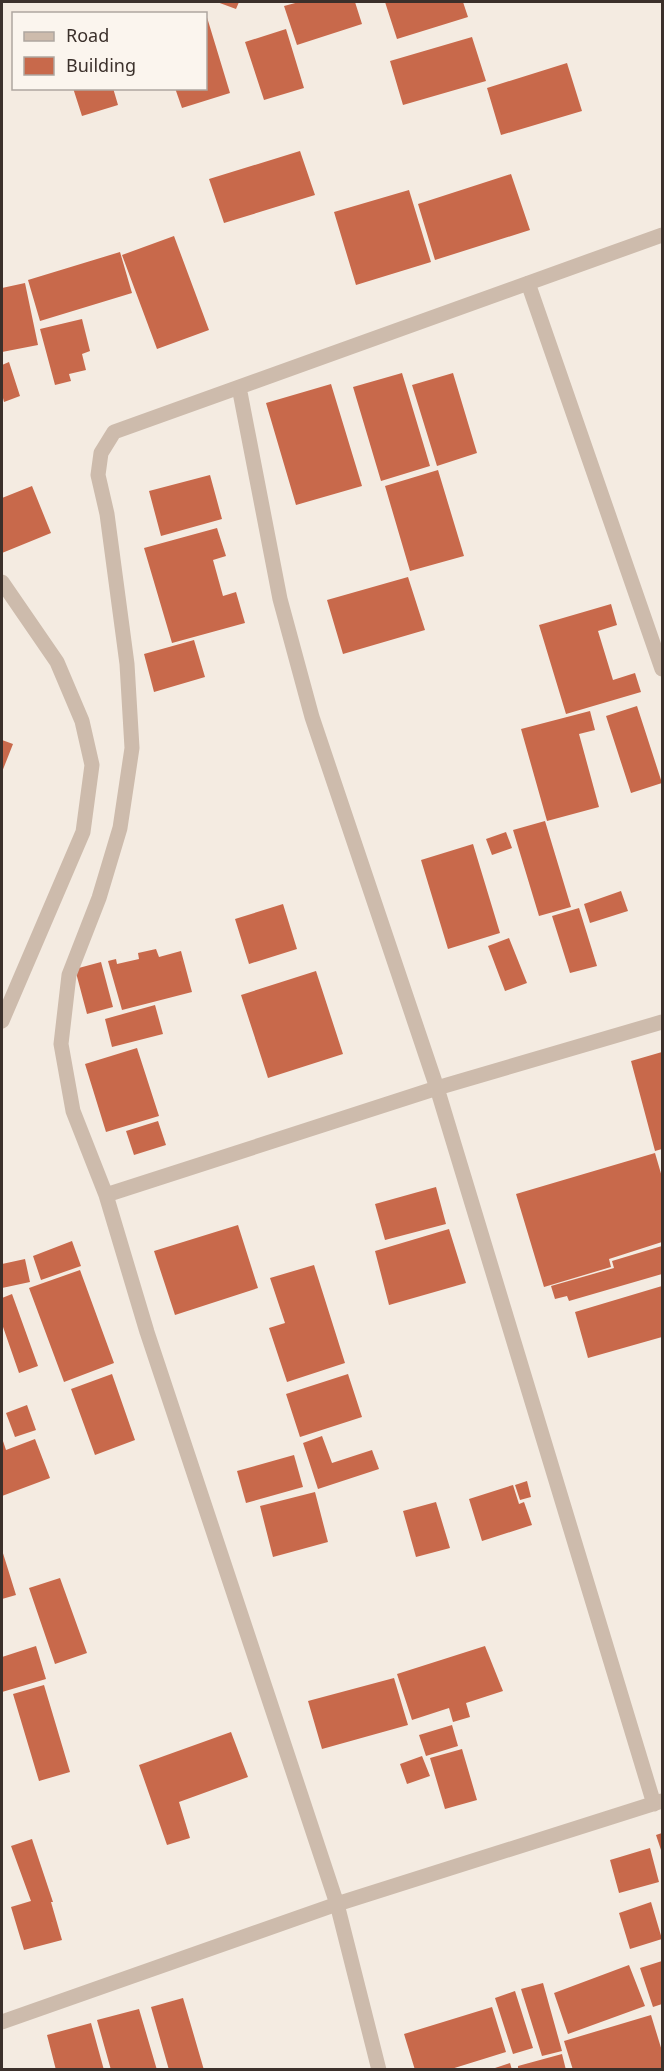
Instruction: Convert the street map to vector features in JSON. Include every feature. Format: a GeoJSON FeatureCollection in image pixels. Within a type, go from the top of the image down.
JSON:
{"type":"FeatureCollection","features":[{"type":"Feature","properties":{"kind":"street"},"geometry":{"type":"LineString","coordinates":[[380,2070],[337,1904],[147,1332],[106,1195],[73,1111],[61,1044],[69,975],[99,898],[120,828],[132,748],[127,664],[107,514],[98,475],[101,453],[114,432],[663,235]]}},
{"type":"Feature","properties":{"kind":"street"},"geometry":{"type":"LineString","coordinates":[[528,283],[656,631],[663,669]]}},
{"type":"Feature","properties":{"kind":"street"},"geometry":{"type":"LineString","coordinates":[[2,2022],[337,1904],[658,1802],[437,1088],[312,717],[280,599],[239,387]]}},
{"type":"Feature","properties":{"kind":"street"},"geometry":{"type":"LineString","coordinates":[[2,582],[57,662],[82,721],[92,765],[83,832],[2,1021]]}},
{"type":"Feature","properties":{"kind":"street"},"geometry":{"type":"LineString","coordinates":[[106,1195],[437,1088],[663,1022]]}},
{"type":"Feature","properties":{"kind":"building"},"geometry":{"type":"Polygon","coordinates":[[[217,2],[239,2],[236,9],[217,2]]]}},
{"type":"Feature","properties":{"kind":"building"},"geometry":{"type":"Polygon","coordinates":[[[299,2],[355,2],[362,24],[297,45],[284,6],[299,2]]]}},
{"type":"Feature","properties":{"kind":"building"},"geometry":{"type":"Polygon","coordinates":[[[385,2],[463,2],[468,17],[397,39],[385,2]]]}},
{"type":"Feature","properties":{"kind":"building"},"geometry":{"type":"Polygon","coordinates":[[[207,17],[230,93],[182,108],[176,90],[207,90],[207,17]]]}},
{"type":"Feature","properties":{"kind":"building"},"geometry":{"type":"Polygon","coordinates":[[[286,29],[304,88],[264,100],[245,42],[286,29]]]}},
{"type":"Feature","properties":{"kind":"building"},"geometry":{"type":"Polygon","coordinates":[[[472,37],[486,81],[403,105],[390,61],[472,37]]]}},
{"type":"Feature","properties":{"kind":"building"},"geometry":{"type":"Polygon","coordinates":[[[567,63],[582,111],[501,135],[487,88],[567,63]]]}},
{"type":"Feature","properties":{"kind":"building"},"geometry":{"type":"Polygon","coordinates":[[[74,90],[114,90],[118,105],[82,116],[74,90]]]}},
{"type":"Feature","properties":{"kind":"building"},"geometry":{"type":"Polygon","coordinates":[[[300,151],[315,195],[224,223],[209,179],[300,151]]]}},
{"type":"Feature","properties":{"kind":"building"},"geometry":{"type":"Polygon","coordinates":[[[511,174],[530,230],[435,260],[418,204],[511,174]]]}},
{"type":"Feature","properties":{"kind":"building"},"geometry":{"type":"Polygon","coordinates":[[[409,190],[431,262],[356,285],[334,212],[409,190]]]}},
{"type":"Feature","properties":{"kind":"building"},"geometry":{"type":"Polygon","coordinates":[[[174,236],[209,330],[157,349],[122,255],[174,236]]]}},
{"type":"Feature","properties":{"kind":"building"},"geometry":{"type":"Polygon","coordinates":[[[120,252],[132,293],[40,321],[28,280],[120,252]]]}},
{"type":"Feature","properties":{"kind":"building"},"geometry":{"type":"Polygon","coordinates":[[[25,283],[38,345],[2,352],[2,288],[25,283]]]}},
{"type":"Feature","properties":{"kind":"building"},"geometry":{"type":"Polygon","coordinates":[[[82,319],[90,351],[82,354],[86,370],[69,374],[71,381],[55,385],[40,329],[82,319]]]}},
{"type":"Feature","properties":{"kind":"building"},"geometry":{"type":"Polygon","coordinates":[[[9,362],[20,396],[4,402],[2,365],[9,362]]]}},
{"type":"Feature","properties":{"kind":"building"},"geometry":{"type":"Polygon","coordinates":[[[402,373],[430,466],[381,481],[353,387],[402,373]]]}},
{"type":"Feature","properties":{"kind":"building"},"geometry":{"type":"Polygon","coordinates":[[[453,373],[477,453],[437,466],[412,385],[453,373]]]}},
{"type":"Feature","properties":{"kind":"building"},"geometry":{"type":"Polygon","coordinates":[[[331,384],[362,486],[296,505],[266,403],[331,384]]]}},
{"type":"Feature","properties":{"kind":"building"},"geometry":{"type":"Polygon","coordinates":[[[438,470],[464,556],[410,571],[385,486],[438,470]]]}},
{"type":"Feature","properties":{"kind":"building"},"geometry":{"type":"Polygon","coordinates":[[[210,475],[222,519],[161,536],[149,491],[210,475]]]}},
{"type":"Feature","properties":{"kind":"building"},"geometry":{"type":"Polygon","coordinates":[[[32,486],[51,533],[2,553],[2,498],[32,486]]]}},
{"type":"Feature","properties":{"kind":"building"},"geometry":{"type":"Polygon","coordinates":[[[217,528],[226,556],[213,560],[223,596],[236,592],[245,623],[172,643],[144,548],[217,528]]]}},
{"type":"Feature","properties":{"kind":"building"},"geometry":{"type":"Polygon","coordinates":[[[408,577],[425,630],[343,654],[327,600],[408,577]]]}},
{"type":"Feature","properties":{"kind":"building"},"geometry":{"type":"Polygon","coordinates":[[[611,604],[617,625],[598,631],[613,680],[635,673],[641,692],[566,714],[539,625],[611,604]]]}},
{"type":"Feature","properties":{"kind":"building"},"geometry":{"type":"Polygon","coordinates":[[[194,640],[205,677],[154,692],[144,654],[194,640]]]}},
{"type":"Feature","properties":{"kind":"building"},"geometry":{"type":"Polygon","coordinates":[[[637,706],[662,783],[631,793],[606,716],[637,706]]]}},
{"type":"Feature","properties":{"kind":"building"},"geometry":{"type":"Polygon","coordinates":[[[590,711],[595,730],[579,734],[599,807],[547,821],[521,729],[590,711]]]}},
{"type":"Feature","properties":{"kind":"building"},"geometry":{"type":"Polygon","coordinates":[[[2,740],[13,744],[2,772],[2,740]]]}},
{"type":"Feature","properties":{"kind":"building"},"geometry":{"type":"Polygon","coordinates":[[[545,821],[571,907],[539,916],[513,830],[545,821]]]}},
{"type":"Feature","properties":{"kind":"building"},"geometry":{"type":"Polygon","coordinates":[[[506,832],[512,848],[492,855],[486,839],[506,832]]]}},
{"type":"Feature","properties":{"kind":"building"},"geometry":{"type":"Polygon","coordinates":[[[473,844],[500,933],[448,949],[421,860],[473,844]]]}},
{"type":"Feature","properties":{"kind":"building"},"geometry":{"type":"Polygon","coordinates":[[[621,891],[628,911],[590,923],[584,904],[621,891]]]}},
{"type":"Feature","properties":{"kind":"building"},"geometry":{"type":"Polygon","coordinates":[[[283,904],[297,949],[249,964],[235,919],[283,904]]]}},
{"type":"Feature","properties":{"kind":"building"},"geometry":{"type":"Polygon","coordinates":[[[579,908],[597,966],[570,973],[552,916],[579,908]]]}},
{"type":"Feature","properties":{"kind":"building"},"geometry":{"type":"Polygon","coordinates":[[[509,938],[527,983],[505,991],[488,946],[509,938]]]}},
{"type":"Feature","properties":{"kind":"building"},"geometry":{"type":"Polygon","coordinates":[[[156,949],[159,957],[181,951],[192,992],[122,1010],[108,961],[116,959],[117,964],[139,959],[138,953],[156,949]]]}},
{"type":"Feature","properties":{"kind":"building"},"geometry":{"type":"Polygon","coordinates":[[[101,962],[113,1007],[87,1014],[75,969],[101,962]]]}},
{"type":"Feature","properties":{"kind":"building"},"geometry":{"type":"Polygon","coordinates":[[[316,971],[343,1054],[268,1078],[241,995],[316,971]]]}},
{"type":"Feature","properties":{"kind":"building"},"geometry":{"type":"Polygon","coordinates":[[[155,1005],[163,1034],[112,1047],[105,1019],[155,1005]]]}},
{"type":"Feature","properties":{"kind":"building"},"geometry":{"type":"Polygon","coordinates":[[[137,1048],[159,1116],[106,1132],[85,1064],[137,1048]]]}},
{"type":"Feature","properties":{"kind":"building"},"geometry":{"type":"Polygon","coordinates":[[[662,1052],[662,1149],[655,1151],[631,1061],[662,1052]]]}},
{"type":"Feature","properties":{"kind":"building"},"geometry":{"type":"Polygon","coordinates":[[[158,1121],[166,1145],[134,1155],[126,1131],[158,1121]]]}},
{"type":"Feature","properties":{"kind":"building"},"geometry":{"type":"Polygon","coordinates":[[[655,1153],[662,1177],[662,1242],[609,1259],[611,1267],[544,1287],[516,1194],[655,1153]]]}},
{"type":"Feature","properties":{"kind":"building"},"geometry":{"type":"Polygon","coordinates":[[[436,1187],[446,1224],[385,1240],[375,1204],[436,1187]]]}},
{"type":"Feature","properties":{"kind":"building"},"geometry":{"type":"Polygon","coordinates":[[[238,1225],[258,1288],[175,1315],[154,1251],[238,1225]]]}},
{"type":"Feature","properties":{"kind":"building"},"geometry":{"type":"Polygon","coordinates":[[[449,1229],[466,1283],[389,1305],[375,1251],[449,1229]]]}},
{"type":"Feature","properties":{"kind":"building"},"geometry":{"type":"Polygon","coordinates":[[[72,1241],[81,1266],[41,1280],[33,1256],[72,1241]]]}},
{"type":"Feature","properties":{"kind":"building"},"geometry":{"type":"Polygon","coordinates":[[[662,1246],[662,1274],[569,1301],[567,1296],[555,1299],[551,1286],[614,1268],[612,1261],[662,1246]]]}},
{"type":"Feature","properties":{"kind":"building"},"geometry":{"type":"Polygon","coordinates":[[[25,1259],[30,1282],[2,1288],[2,1264],[25,1259]]]}},
{"type":"Feature","properties":{"kind":"building"},"geometry":{"type":"Polygon","coordinates":[[[314,1265],[345,1363],[287,1382],[269,1328],[285,1323],[270,1278],[314,1265]]]}},
{"type":"Feature","properties":{"kind":"building"},"geometry":{"type":"Polygon","coordinates":[[[80,1270],[114,1363],[64,1382],[29,1288],[80,1270]]]}},
{"type":"Feature","properties":{"kind":"building"},"geometry":{"type":"Polygon","coordinates":[[[662,1286],[662,1337],[588,1358],[575,1312],[662,1286]]]}},
{"type":"Feature","properties":{"kind":"building"},"geometry":{"type":"Polygon","coordinates":[[[12,1294],[38,1366],[19,1373],[2,1324],[2,1298],[12,1294]]]}},
{"type":"Feature","properties":{"kind":"building"},"geometry":{"type":"Polygon","coordinates":[[[112,1374],[135,1440],[95,1455],[71,1389],[112,1374]]]}},
{"type":"Feature","properties":{"kind":"building"},"geometry":{"type":"Polygon","coordinates":[[[348,1374],[362,1417],[300,1437],[286,1394],[348,1374]]]}},
{"type":"Feature","properties":{"kind":"building"},"geometry":{"type":"Polygon","coordinates":[[[27,1405],[36,1430],[15,1437],[6,1413],[27,1405]]]}},
{"type":"Feature","properties":{"kind":"building"},"geometry":{"type":"Polygon","coordinates":[[[322,1436],[332,1463],[372,1450],[379,1469],[318,1489],[303,1443],[322,1436]]]}},
{"type":"Feature","properties":{"kind":"building"},"geometry":{"type":"Polygon","coordinates":[[[2,1438],[6,1450],[35,1439],[50,1478],[2,1496],[2,1438]]]}},
{"type":"Feature","properties":{"kind":"building"},"geometry":{"type":"Polygon","coordinates":[[[294,1455],[303,1487],[246,1503],[237,1471],[294,1455]]]}},
{"type":"Feature","properties":{"kind":"building"},"geometry":{"type":"Polygon","coordinates":[[[527,1481],[531,1497],[520,1500],[515,1485],[527,1481]]]}},
{"type":"Feature","properties":{"kind":"building"},"geometry":{"type":"Polygon","coordinates":[[[513,1485],[519,1504],[524,1502],[532,1525],[482,1541],[469,1499],[513,1485]]]}},
{"type":"Feature","properties":{"kind":"building"},"geometry":{"type":"Polygon","coordinates":[[[315,1492],[328,1542],[273,1557],[260,1506],[315,1492]]]}},
{"type":"Feature","properties":{"kind":"building"},"geometry":{"type":"Polygon","coordinates":[[[436,1502],[450,1548],[416,1557],[403,1511],[436,1502]]]}},
{"type":"Feature","properties":{"kind":"building"},"geometry":{"type":"Polygon","coordinates":[[[2,1550],[16,1595],[2,1599],[2,1550]]]}},
{"type":"Feature","properties":{"kind":"building"},"geometry":{"type":"Polygon","coordinates":[[[60,1578],[87,1653],[55,1664],[29,1588],[60,1578]]]}},
{"type":"Feature","properties":{"kind":"building"},"geometry":{"type":"Polygon","coordinates":[[[36,1646],[46,1679],[2,1692],[2,1657],[36,1646]]]}},
{"type":"Feature","properties":{"kind":"building"},"geometry":{"type":"Polygon","coordinates":[[[485,1646],[503,1691],[466,1703],[470,1717],[453,1722],[449,1708],[412,1720],[397,1674],[485,1646]]]}},
{"type":"Feature","properties":{"kind":"building"},"geometry":{"type":"Polygon","coordinates":[[[394,1678],[408,1725],[322,1749],[308,1701],[394,1678]]]}},
{"type":"Feature","properties":{"kind":"building"},"geometry":{"type":"Polygon","coordinates":[[[44,1685],[70,1772],[39,1781],[13,1694],[44,1685]]]}},
{"type":"Feature","properties":{"kind":"building"},"geometry":{"type":"Polygon","coordinates":[[[452,1725],[458,1746],[426,1756],[419,1735],[452,1725]]]}},
{"type":"Feature","properties":{"kind":"building"},"geometry":{"type":"Polygon","coordinates":[[[231,1732],[248,1777],[179,1802],[190,1838],[167,1845],[139,1765],[231,1732]]]}},
{"type":"Feature","properties":{"kind":"building"},"geometry":{"type":"Polygon","coordinates":[[[462,1749],[477,1800],[445,1809],[430,1758],[462,1749]]]}},
{"type":"Feature","properties":{"kind":"building"},"geometry":{"type":"Polygon","coordinates":[[[422,1756],[430,1776],[407,1784],[400,1764],[422,1756]]]}},
{"type":"Feature","properties":{"kind":"building"},"geometry":{"type":"Polygon","coordinates":[[[662,1833],[662,1853],[656,1835],[662,1833]]]}},
{"type":"Feature","properties":{"kind":"building"},"geometry":{"type":"Polygon","coordinates":[[[32,1839],[53,1902],[51,1902],[62,1940],[24,1950],[11,1907],[31,1901],[11,1846],[32,1839]]]}},
{"type":"Feature","properties":{"kind":"building"},"geometry":{"type":"Polygon","coordinates":[[[650,1848],[659,1882],[619,1893],[610,1860],[650,1848]]]}},
{"type":"Feature","properties":{"kind":"building"},"geometry":{"type":"Polygon","coordinates":[[[651,1902],[662,1939],[630,1949],[619,1913],[651,1902]]]}},
{"type":"Feature","properties":{"kind":"building"},"geometry":{"type":"Polygon","coordinates":[[[662,1961],[662,2004],[653,2007],[640,1968],[662,1961]]]}},
{"type":"Feature","properties":{"kind":"building"},"geometry":{"type":"Polygon","coordinates":[[[629,1965],[645,2006],[568,2034],[554,1993],[629,1965]]]}},
{"type":"Feature","properties":{"kind":"building"},"geometry":{"type":"Polygon","coordinates":[[[543,1983],[562,2051],[542,2056],[521,1989],[543,1983]]]}},
{"type":"Feature","properties":{"kind":"building"},"geometry":{"type":"Polygon","coordinates":[[[515,1991],[533,2048],[513,2054],[495,1998],[515,1991]]]}},
{"type":"Feature","properties":{"kind":"building"},"geometry":{"type":"Polygon","coordinates":[[[183,1998],[204,2070],[169,2070],[151,2007],[183,1998]]]}},
{"type":"Feature","properties":{"kind":"building"},"geometry":{"type":"Polygon","coordinates":[[[492,2007],[506,2052],[448,2070],[415,2070],[404,2034],[492,2007]]]}},
{"type":"Feature","properties":{"kind":"building"},"geometry":{"type":"Polygon","coordinates":[[[139,2009],[157,2070],[111,2070],[97,2020],[139,2009]]]}},
{"type":"Feature","properties":{"kind":"building"},"geometry":{"type":"Polygon","coordinates":[[[651,2015],[662,2051],[662,2069],[573,2070],[564,2041],[651,2015]]]}},
{"type":"Feature","properties":{"kind":"building"},"geometry":{"type":"Polygon","coordinates":[[[91,2023],[104,2070],[56,2070],[47,2035],[91,2023]]]}},
{"type":"Feature","properties":{"kind":"building"},"geometry":{"type":"Polygon","coordinates":[[[562,2054],[566,2070],[518,2070],[518,2066],[562,2054]]]}},
{"type":"Feature","properties":{"kind":"building"},"geometry":{"type":"Polygon","coordinates":[[[510,2063],[512,2070],[492,2070],[492,2069],[510,2063]]]}}]}
